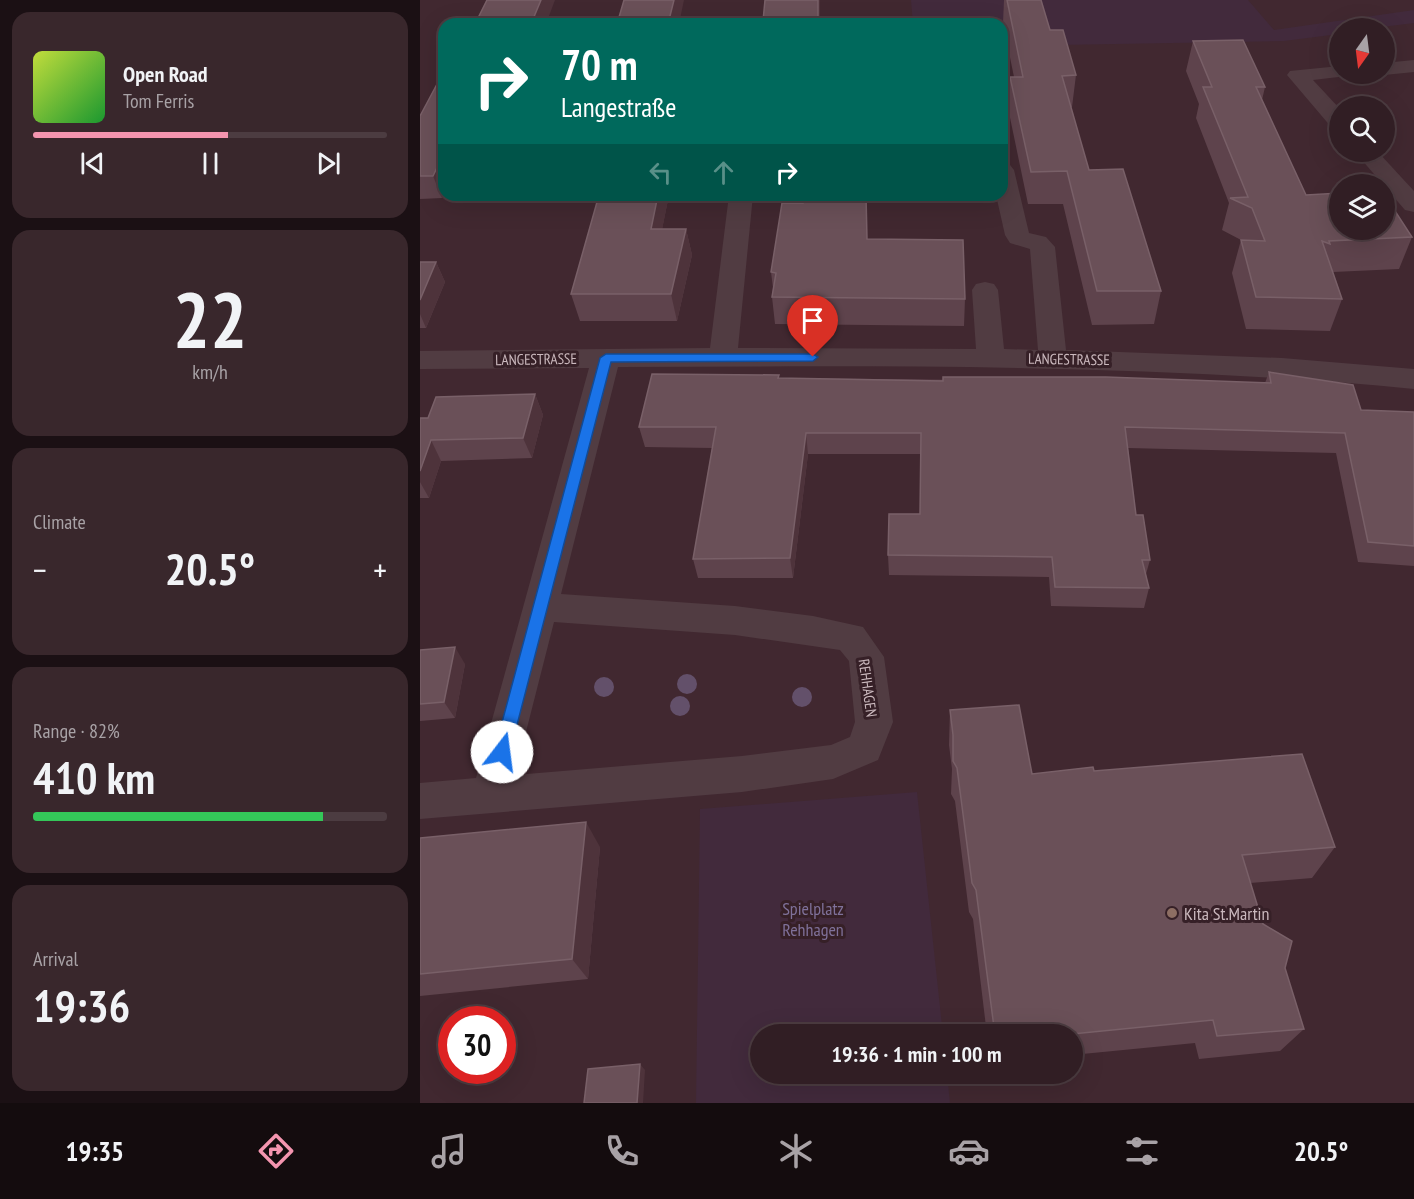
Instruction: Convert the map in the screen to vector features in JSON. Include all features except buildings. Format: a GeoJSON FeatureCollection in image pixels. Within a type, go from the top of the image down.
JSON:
{"type":"FeatureCollection","features":[{"type":"Feature","properties":{"kind":"street"},"geometry":{"type":"LineString","coordinates":[[1395,68],[1414,66]]}},
{"type":"Feature","properties":{"kind":"street"},"geometry":{"type":"LineString","coordinates":[[1329,73],[1297,75],[1329,111]]}},
{"type":"Feature","properties":{"kind":"street"},"geometry":{"type":"LineString","coordinates":[[1375,162],[1414,205]]}},
{"type":"Feature","properties":{"kind":"street"},"geometry":{"type":"LineString","coordinates":[[1008,196],[1019,238],[1037,242],[1042,247],[1053,358]]}},
{"type":"Feature","properties":{"kind":"street"},"geometry":{"type":"LineString","coordinates":[[723,357],[740,201]]}},
{"type":"Feature","properties":{"kind":"street"},"geometry":{"type":"LineString","coordinates":[[985,290],[991,358]]}},
{"type":"Feature","properties":{"kind":"street","name":"LANGESTRASSE"},"geometry":{"type":"LineString","coordinates":[[420,360],[723,357],[1053,358],[1235,363],[1316,368],[1414,379]]}},
{"type":"Feature","properties":{"kind":"street"},"geometry":{"type":"LineString","coordinates":[[491,794],[606,358]]}},
{"type":"Feature","properties":{"kind":"street","name":"REHHAGEN"},"geometry":{"type":"LineString","coordinates":[[420,801],[742,774],[833,762],[865,748],[874,722],[866,657],[851,637],[814,630],[697,618],[541,607]]}},
{"type":"Feature","properties":{"kind":"green space"},"geometry":{"type":"Polygon","coordinates":[[[911,0],[1248,0],[1274,30],[1329,22],[1329,35],[1284,41],[1008,46],[1008,18],[912,18],[911,0]]]}},
{"type":"Feature","properties":{"kind":"green space"},"geometry":{"type":"Polygon","coordinates":[[[1414,10],[1414,23],[1395,25],[1395,18],[1358,18],[1414,10]]]}},
{"type":"Feature","properties":{"kind":"green space","name":"Spielplatz Rehhagen"},"geometry":{"type":"Polygon","coordinates":[[[917,792],[942,1024],[750,1024],[750,1084],[948,1084],[950,1103],[696,1103],[700,809],[917,792]]]}},
{"type":"Feature","properties":{"kind":"place","name":"Kita St.Martin"},"geometry":{"type":"Point","coordinates":[1172,913]}},
{"type":"Feature","properties":{"kind":"route"},"geometry":{"type":"LineString","coordinates":[[502,752],[606,358],[813,357]]}}]}
